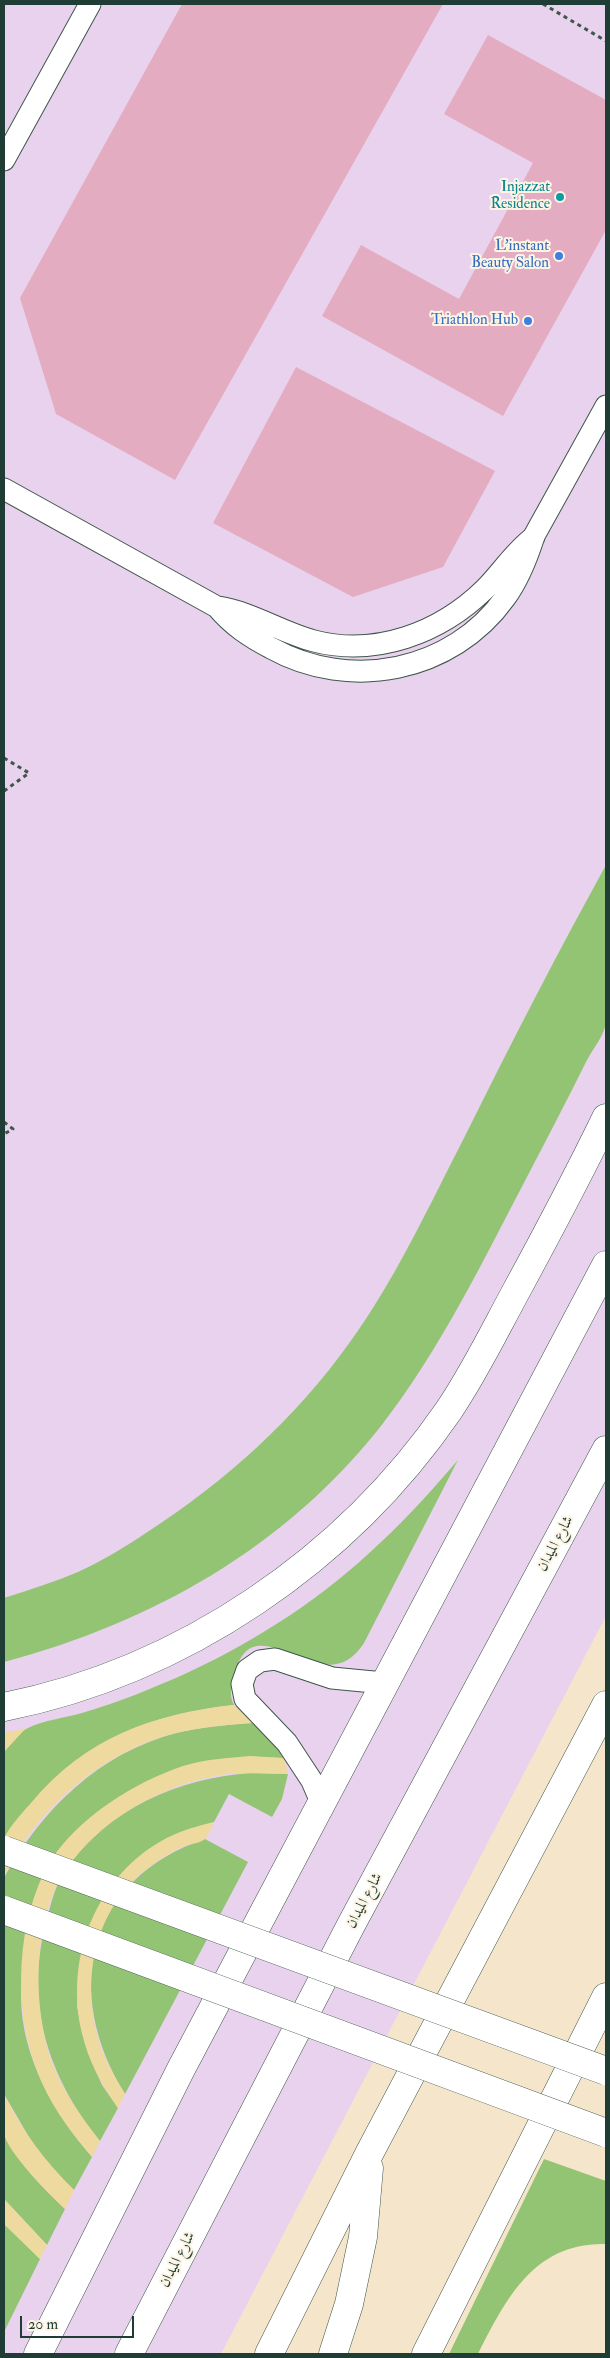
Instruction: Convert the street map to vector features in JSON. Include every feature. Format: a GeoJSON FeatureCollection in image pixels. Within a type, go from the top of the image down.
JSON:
{"type":"FeatureCollection","features":[{"type":"Feature","properties":{"kind":"main road"},"geometry":{"type":"LineString","coordinates":[[4,1707],[84,1686],[138,1665],[207,1630],[241,1611],[288,1578],[333,1541],[375,1501],[414,1457],[480,1361],[572,1187],[606,1118]]}},
{"type":"Feature","properties":{"kind":"main road"},"geometry":{"type":"LineString","coordinates":[[38,2354],[181,2069],[606,1264]]}},
{"type":"Feature","properties":{"kind":"main road","name":"شارع الميدان"},"geometry":{"type":"LineString","coordinates":[[129,2354],[347,1934],[606,1450]]}},
{"type":"Feature","properties":{"kind":"main road"},"geometry":{"type":"LineString","coordinates":[[269,2354],[370,2152],[606,1705]]}},
{"type":"Feature","properties":{"kind":"main road"},"geometry":{"type":"LineString","coordinates":[[4,1850],[606,2071]]}},
{"type":"Feature","properties":{"kind":"main road"},"geometry":{"type":"LineString","coordinates":[[4,1910],[606,2134]]}},
{"type":"Feature","properties":{"kind":"main road"},"geometry":{"type":"LineString","coordinates":[[426,2354],[606,1997]]}},
{"type":"Feature","properties":{"kind":"main road"},"geometry":{"type":"LineString","coordinates":[[333,2354],[349,2304],[363,2237],[370,2152]]}},
{"type":"Feature","properties":{"kind":"lane"},"geometry":{"type":"LineString","coordinates":[[4,160],[90,4]]}},
{"type":"Feature","properties":{"kind":"lane"},"geometry":{"type":"LineString","coordinates":[[4,489],[218,608],[254,616],[290,634],[316,642],[342,645],[369,645],[396,641],[421,633],[445,621],[467,606],[487,588],[512,556],[534,536],[606,406]]}},
{"type":"Feature","properties":{"kind":"lane"},"geometry":{"type":"LineString","coordinates":[[321,1802],[308,1775],[288,1743],[245,1700],[242,1684],[247,1670],[260,1661],[275,1659],[332,1678],[384,1683]]}},
{"type":"Feature","properties":{"kind":"path"},"geometry":{"type":"LineString","coordinates":[[543,4],[606,40]]}},
{"type":"Feature","properties":{"kind":"path"},"geometry":{"type":"LineString","coordinates":[[4,758],[28,773],[4,791]]}},
{"type":"Feature","properties":{"kind":"path"},"geometry":{"type":"LineString","coordinates":[[4,1122],[13,1129],[4,1134]]}},
{"type":"Feature","properties":{"kind":"shaded area"},"geometry":{"type":"Polygon","coordinates":[[[4,4],[606,4],[606,1616],[221,2354],[4,2354],[4,4]]]}},
{"type":"Feature","properties":{"kind":"green space"},"geometry":{"type":"Polygon","coordinates":[[[606,865],[607,1010],[605,1027],[460,1304],[423,1367],[381,1426],[343,1470],[302,1509],[258,1544],[212,1575],[163,1602],[111,1626],[58,1646],[4,1662],[4,1598],[51,1583],[87,1568],[122,1549],[175,1513],[204,1492],[257,1447],[283,1422],[329,1370],[367,1318],[397,1267],[534,1000],[606,865]]]}},
{"type":"Feature","properties":{"kind":"green space"},"geometry":{"type":"Polygon","coordinates":[[[458,1460],[364,1643],[348,1660],[329,1665],[274,1648],[258,1646],[245,1652],[235,1672],[232,1685],[231,1696],[234,1705],[197,1710],[163,1719],[131,1730],[102,1744],[75,1762],[50,1784],[26,1810],[4,1840],[4,1752],[21,1732],[41,1723],[96,1709],[150,1689],[215,1659],[265,1631],[314,1599],[359,1562],[410,1513],[458,1460]]]}},
{"type":"Feature","properties":{"kind":"green space"},"geometry":{"type":"Polygon","coordinates":[[[252,1723],[273,1741],[284,1758],[225,1760],[197,1764],[145,1782],[121,1796],[98,1814],[53,1858],[44,1872],[32,1906],[26,1942],[21,1992],[23,2020],[27,2042],[43,2084],[65,2122],[92,2157],[74,2190],[52,2169],[33,2144],[4,2094],[5,1876],[20,1851],[55,1807],[98,1769],[122,1754],[148,1742],[176,1733],[223,1725],[252,1723]]]}},
{"type":"Feature","properties":{"kind":"green space"},"geometry":{"type":"Polygon","coordinates":[[[251,1773],[288,1774],[282,1799],[272,1817],[229,1794],[214,1822],[167,1838],[146,1851],[110,1886],[87,1930],[77,2006],[82,2033],[91,2060],[102,2085],[118,2108],[100,2141],[66,2090],[54,2064],[45,2036],[40,2008],[38,1979],[41,1949],[52,1900],[57,1887],[66,1869],[83,1848],[124,1813],[172,1789],[224,1776],[251,1773]]]}},
{"type":"Feature","properties":{"kind":"green space"},"geometry":{"type":"Polygon","coordinates":[[[205,1839],[248,1862],[125,2094],[105,2055],[94,2017],[91,1979],[97,1943],[111,1910],[133,1881],[165,1857],[205,1839]]]}},
{"type":"Feature","properties":{"kind":"green space"},"geometry":{"type":"Polygon","coordinates":[[[4,2135],[24,2165],[65,2209],[47,2245],[4,2199],[4,2135]]]}},
{"type":"Feature","properties":{"kind":"green space"},"geometry":{"type":"Polygon","coordinates":[[[544,2159],[606,2181],[606,2244],[581,2246],[560,2253],[541,2263],[512,2294],[478,2354],[449,2354],[544,2159]]]}},
{"type":"Feature","properties":{"kind":"green space"},"geometry":{"type":"Polygon","coordinates":[[[4,2224],[40,2259],[4,2332],[4,2224]]]}},
{"type":"Feature","properties":{"kind":"sand"},"geometry":{"type":"Polygon","coordinates":[[[234,1705],[252,1723],[223,1725],[176,1733],[149,1742],[97,1769],[52,1807],[33,1829],[17,1853],[4,1878],[3,1844],[8,1831],[52,1780],[74,1762],[97,1746],[122,1733],[148,1723],[175,1715],[234,1705]]]}},
{"type":"Feature","properties":{"kind":"sand"},"geometry":{"type":"Polygon","coordinates":[[[26,1728],[4,1752],[4,1733],[26,1728]]]}},
{"type":"Feature","properties":{"kind":"sand"},"geometry":{"type":"Polygon","coordinates":[[[250,1756],[284,1758],[288,1774],[245,1773],[220,1775],[176,1787],[154,1796],[133,1808],[96,1835],[66,1870],[55,1890],[47,1913],[39,1963],[41,2014],[45,2038],[55,2071],[72,2103],[100,2141],[92,2157],[67,2126],[53,2104],[36,2068],[29,2044],[21,1991],[22,1964],[30,1910],[39,1885],[50,1862],[75,1831],[91,1817],[127,1792],[183,1766],[208,1760],[250,1756]]]}},
{"type":"Feature","properties":{"kind":"sand"},"geometry":{"type":"Polygon","coordinates":[[[214,1822],[205,1839],[184,1846],[165,1856],[129,1885],[114,1905],[103,1927],[95,1951],[92,1975],[92,2000],[95,2026],[102,2050],[125,2094],[118,2108],[101,2082],[88,2053],[82,2033],[78,2004],[78,1976],[83,1947],[92,1920],[105,1895],[122,1873],[143,1854],[173,1835],[190,1828],[214,1822]]]}},
{"type":"Feature","properties":{"kind":"sand"},"geometry":{"type":"Polygon","coordinates":[[[4,2094],[18,2121],[35,2145],[74,2190],[65,2209],[30,2173],[12,2151],[4,2133],[4,2094]]]}},
{"type":"Feature","properties":{"kind":"sand"},"geometry":{"type":"Polygon","coordinates":[[[4,2199],[47,2245],[40,2259],[4,2224],[4,2199]]]}},
{"type":"Feature","properties":{"kind":"building"},"geometry":{"type":"Polygon","coordinates":[[[182,4],[443,4],[175,480],[56,414],[20,298],[182,4]]]}},
{"type":"Feature","properties":{"kind":"building","name":"Injazzat Residence"},"geometry":{"type":"Polygon","coordinates":[[[488,35],[606,100],[606,230],[503,416],[322,316],[361,245],[459,299],[533,163],[444,114],[488,35]]]}},
{"type":"Feature","properties":{"kind":"building"},"geometry":{"type":"Polygon","coordinates":[[[296,367],[495,471],[443,567],[353,597],[213,523],[296,367]]]}},
{"type":"Feature","properties":{"kind":"place","name":"Injazzat Residence"},"geometry":{"type":"Point","coordinates":[560,197]}},
{"type":"Feature","properties":{"kind":"place","name":"L'instant Beauty Salon"},"geometry":{"type":"Point","coordinates":[559,256]}},
{"type":"Feature","properties":{"kind":"place","name":"Triathlon Hub"},"geometry":{"type":"Point","coordinates":[528,321]}}]}
